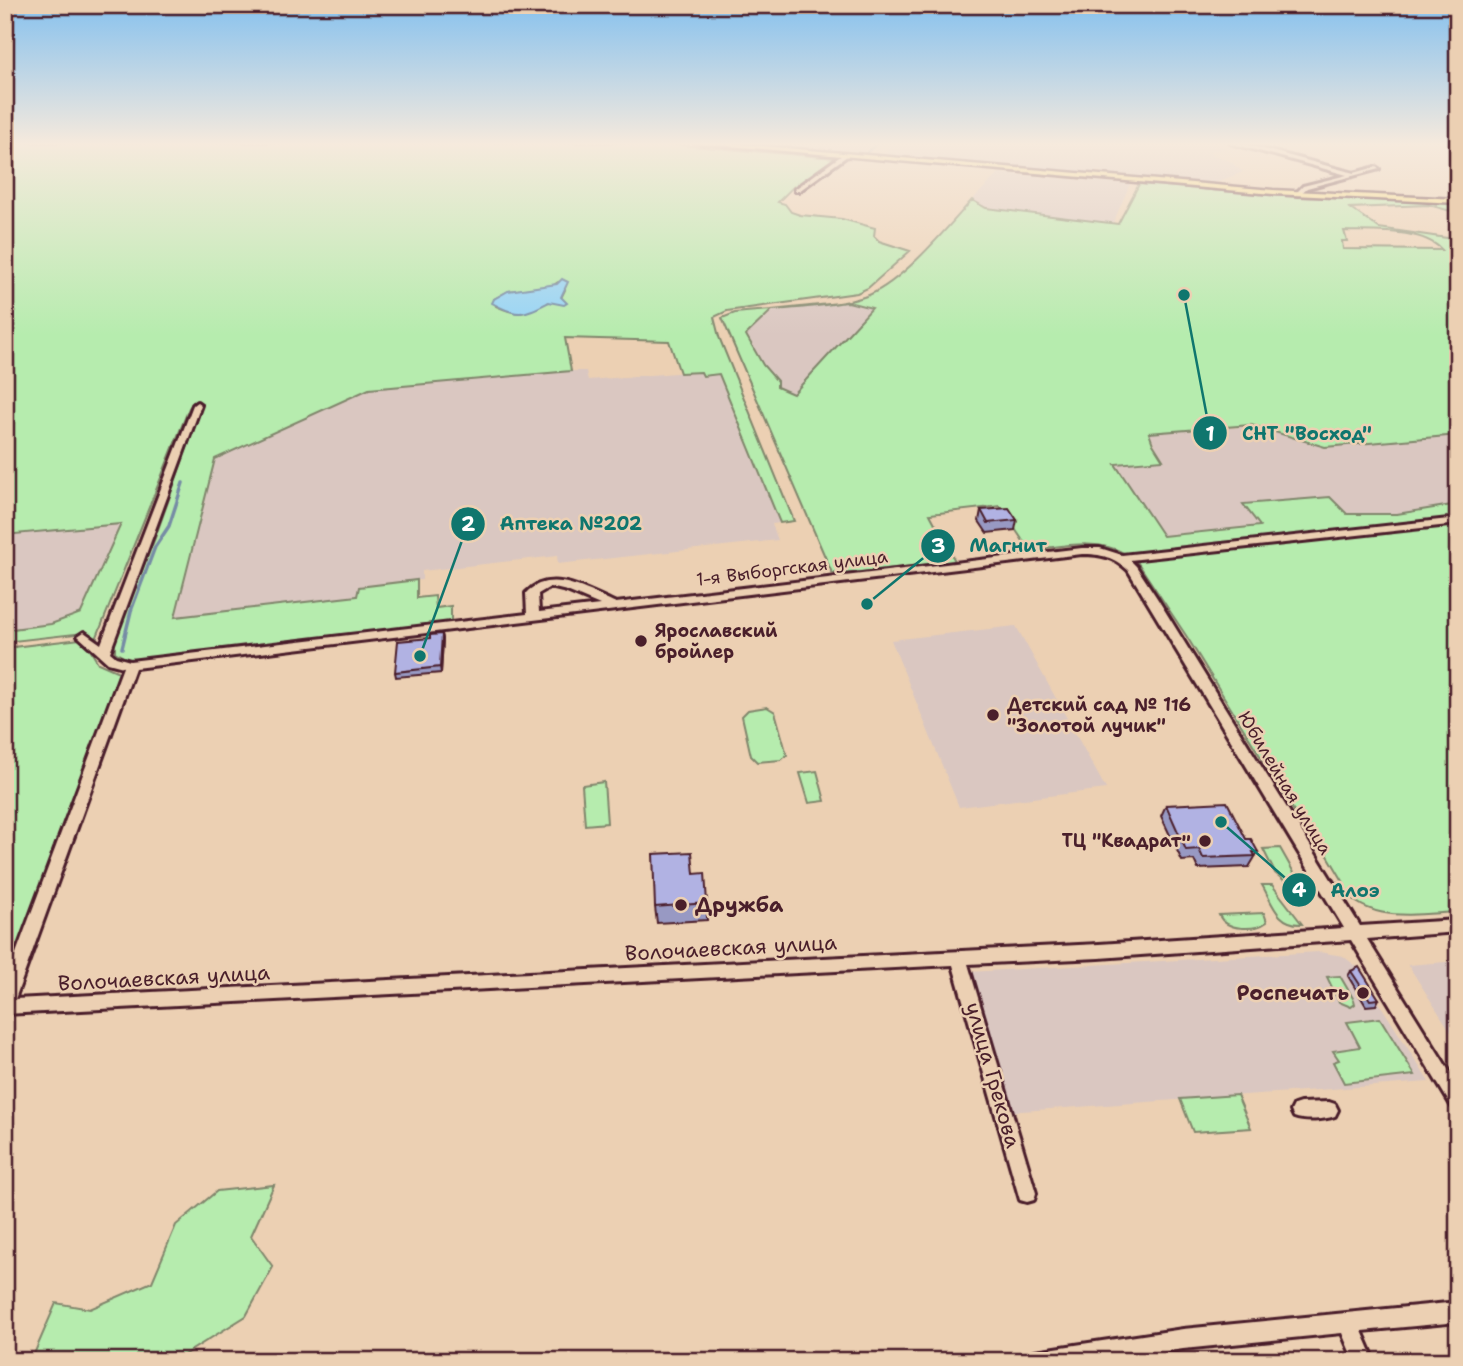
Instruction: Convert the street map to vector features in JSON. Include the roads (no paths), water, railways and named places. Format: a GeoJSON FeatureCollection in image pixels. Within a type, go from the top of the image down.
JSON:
{"type":"FeatureCollection","features":[{"type":"Feature","properties":{"kind":"street"},"geometry":{"type":"LineString","coordinates":[[104,651],[197,405]]}},
{"type":"Feature","properties":{"kind":"street","name":"1-я Выборгская улица"},"geometry":{"type":"LineString","coordinates":[[130,665],[1082,551],[1100,551],[1121,558],[1458,521]]}},
{"type":"Feature","properties":{"kind":"street","name":"Юбилейная улица"},"geometry":{"type":"LineString","coordinates":[[1121,558],[1132,568],[1458,1101]]}},
{"type":"Feature","properties":{"kind":"street"},"geometry":{"type":"LineString","coordinates":[[533,617],[532,593],[548,584],[562,585],[602,603],[626,605]]}},
{"type":"Feature","properties":{"kind":"street"},"geometry":{"type":"LineString","coordinates":[[5,1006],[130,665],[117,663],[84,636]]}},
{"type":"Feature","properties":{"kind":"street","name":"Волочаевская улица"},"geometry":{"type":"LineString","coordinates":[[5,1006],[958,957],[1458,926]]}},
{"type":"Feature","properties":{"kind":"street","name":"улица Грекова"},"geometry":{"type":"LineString","coordinates":[[958,957],[1027,1193]]}},
{"type":"Feature","properties":{"kind":"street"},"geometry":{"type":"LineString","coordinates":[[1300,1111],[1329,1110]]}},
{"type":"Feature","properties":{"kind":"street"},"geometry":{"type":"LineString","coordinates":[[1035,1361],[1183,1339],[1458,1312]]}},
{"type":"Feature","properties":{"kind":"street"},"geometry":{"type":"LineString","coordinates":[[1348,1322],[1365,1361]]}},
{"type":"Feature","properties":{"kind":"water"},"geometry":{"type":"Polygon","coordinates":[[[562,279],[568,282],[561,297],[567,303],[564,305],[549,302],[527,312],[515,313],[492,303],[508,291],[557,284],[562,279]]]}},
{"type":"Feature","properties":{"kind":"waterway"},"geometry":{"type":"LineString","coordinates":[[122,648],[131,611],[155,547],[169,526],[183,483]]}},
{"type":"Feature","properties":{"kind":"place","name":"СНТ \"Восход\""},"geometry":{"type":"Point","coordinates":[1184,295]}},
{"type":"Feature","properties":{"kind":"place","name":"Магнит"},"geometry":{"type":"Point","coordinates":[867,604]}},
{"type":"Feature","properties":{"kind":"place","name":"Ярославский бройлер"},"geometry":{"type":"Point","coordinates":[641,641]}},
{"type":"Feature","properties":{"kind":"place","name":"Аптека №202"},"geometry":{"type":"Point","coordinates":[420,656]}},
{"type":"Feature","properties":{"kind":"place","name":"Детский сад № 116 \"Золотой лучик\""},"geometry":{"type":"Point","coordinates":[993,715]}},
{"type":"Feature","properties":{"kind":"place","name":"Алоэ"},"geometry":{"type":"Point","coordinates":[1221,822]}},
{"type":"Feature","properties":{"kind":"place","name":"ТЦ \"Квадрат\""},"geometry":{"type":"Point","coordinates":[1205,841]}},
{"type":"Feature","properties":{"kind":"place","name":"Дружба"},"geometry":{"type":"Point","coordinates":[681,905]}},
{"type":"Feature","properties":{"kind":"place","name":"Роспечать"},"geometry":{"type":"Point","coordinates":[1363,993]}}]}
